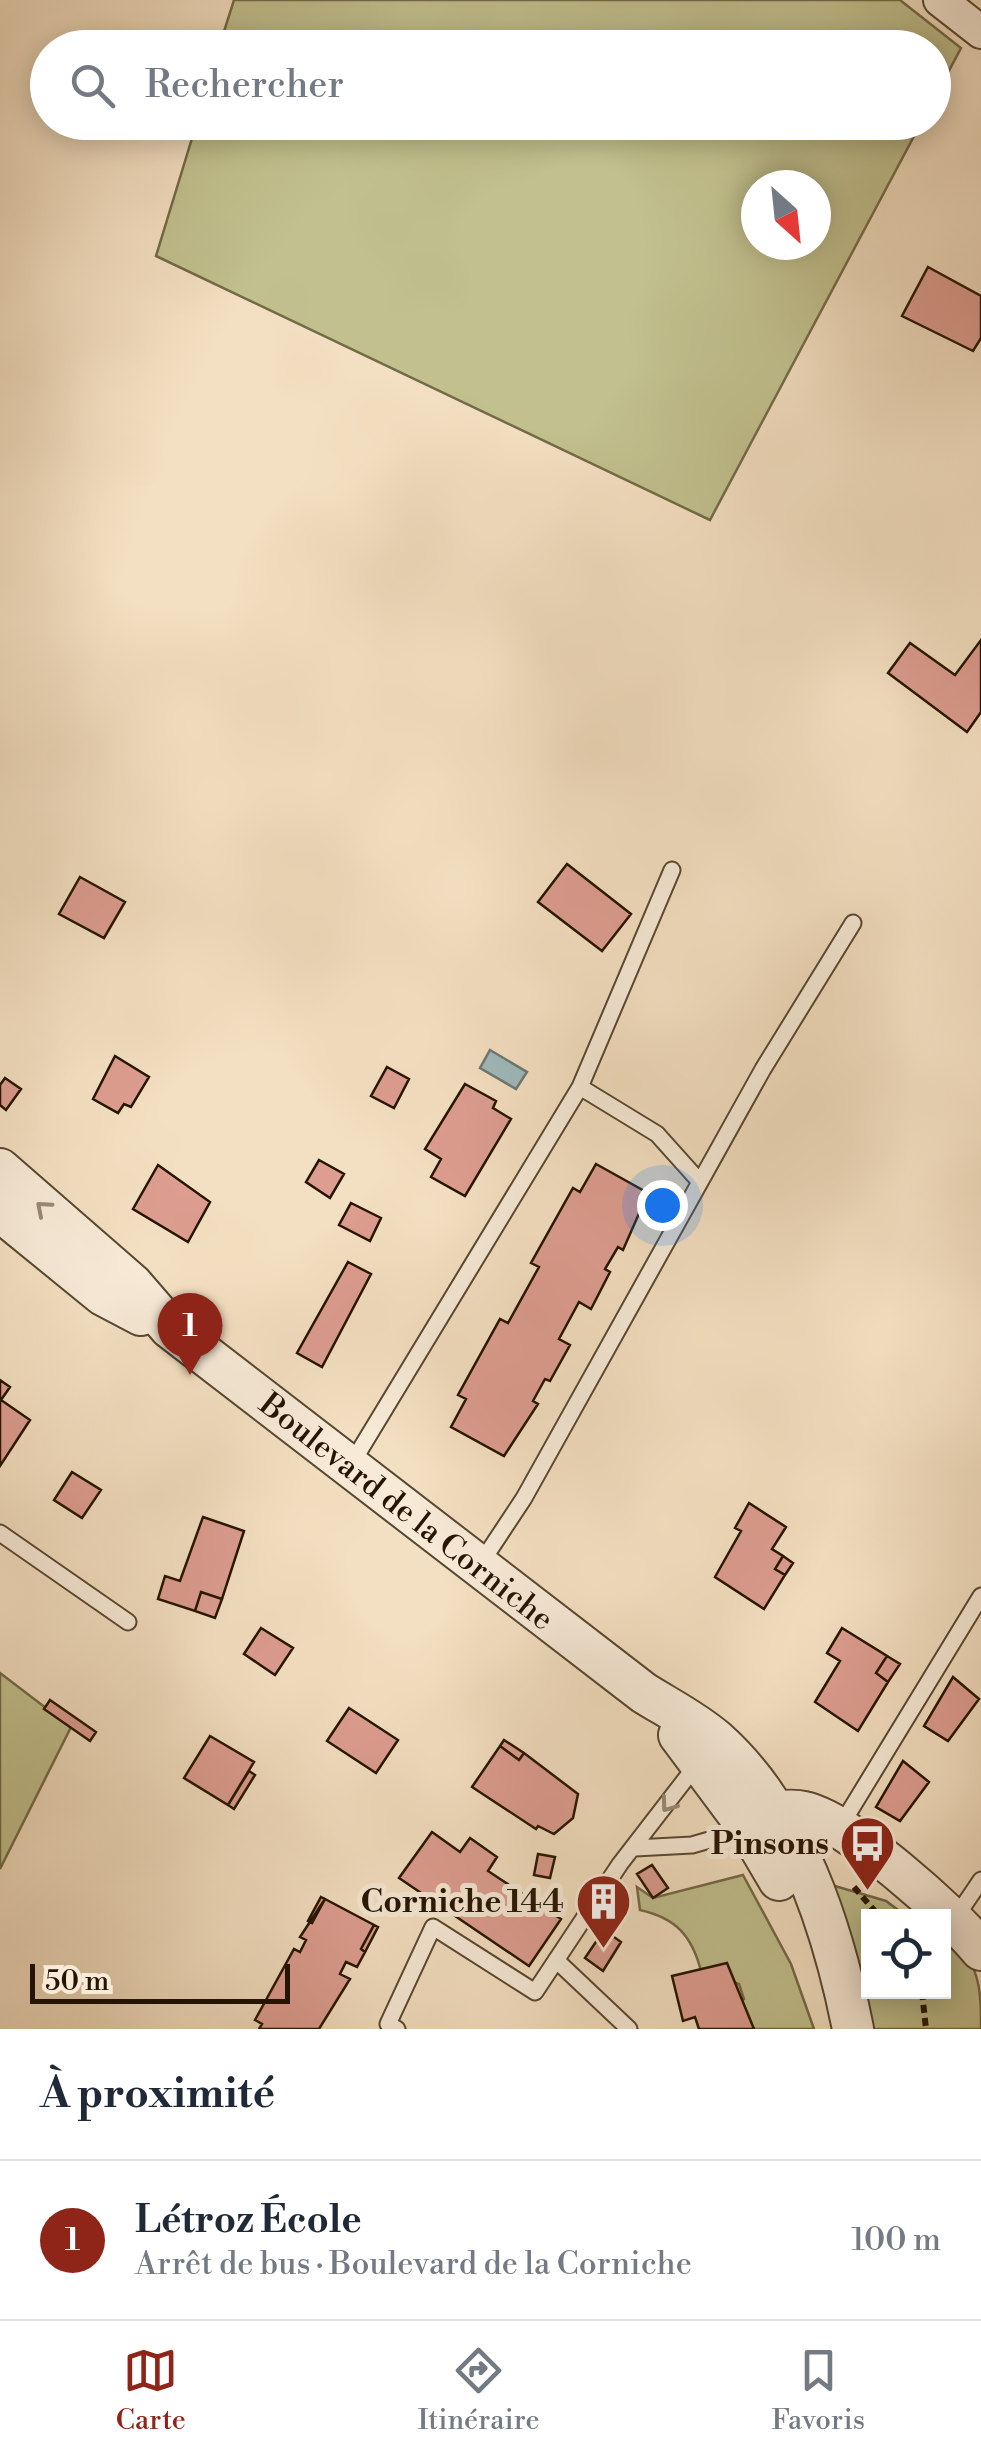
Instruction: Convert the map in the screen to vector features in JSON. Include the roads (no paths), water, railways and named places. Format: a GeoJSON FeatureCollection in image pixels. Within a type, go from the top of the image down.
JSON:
{"type":"FeatureCollection","features":[{"type":"Feature","properties":{"kind":"street"},"geometry":{"type":"LineString","coordinates":[[940,0],[981,32]]}},
{"type":"Feature","properties":{"kind":"street","name":"Boulevard de la Corniche"},"geometry":{"type":"LineString","coordinates":[[2,1184],[120,1273],[170,1328],[644,1694],[709,1752],[834,1943],[853,2029]]}},
{"type":"Feature","properties":{"kind":"street"},"geometry":{"type":"LineString","coordinates":[[765,1834],[803,1812],[838,1830],[954,1920],[981,1950]]}},
{"type":"Feature","properties":{"kind":"street","name":"Boulevard de la Corniche"},"geometry":{"type":"LineString","coordinates":[[765,1834],[845,2029]]}},
{"type":"Feature","properties":{"kind":"lane"},"geometry":{"type":"LineString","coordinates":[[350,1467],[580,1087],[672,870]]}},
{"type":"Feature","properties":{"kind":"lane"},"geometry":{"type":"LineString","coordinates":[[479,1566],[524,1498],[700,1182],[854,923]]}},
{"type":"Feature","properties":{"kind":"lane"},"geometry":{"type":"LineString","coordinates":[[580,1087],[656,1134],[700,1182]]}},
{"type":"Feature","properties":{"kind":"lane"},"geometry":{"type":"LineString","coordinates":[[0,1533],[128,1622]]}},
{"type":"Feature","properties":{"kind":"lane"},"geometry":{"type":"LineString","coordinates":[[838,1830],[981,1596]]}},
{"type":"Feature","properties":{"kind":"lane"},"geometry":{"type":"LineString","coordinates":[[397,2029],[388,2024],[433,1927],[535,1992],[620,1864],[709,1752]]}},
{"type":"Feature","properties":{"kind":"lane"},"geometry":{"type":"LineString","coordinates":[[635,1848],[765,1834]]}},
{"type":"Feature","properties":{"kind":"lane"},"geometry":{"type":"LineString","coordinates":[[954,1920],[981,1880]]}},
{"type":"Feature","properties":{"kind":"lane"},"geometry":{"type":"LineString","coordinates":[[556,1960],[629,2029]]}},
{"type":"Feature","properties":{"kind":"water"},"geometry":{"type":"Polygon","coordinates":[[[490,1050],[527,1072],[516,1089],[480,1068],[490,1050]]]}},
{"type":"Feature","properties":{"kind":"place","name":"Létroz École"},"geometry":{"type":"Point","coordinates":[190,1375]}},
{"type":"Feature","properties":{"kind":"place","name":"Pinsons"},"geometry":{"type":"Point","coordinates":[868,1892]}},
{"type":"Feature","properties":{"kind":"place","name":"Corniche 144"},"geometry":{"type":"Point","coordinates":[603,1950]}}]}
